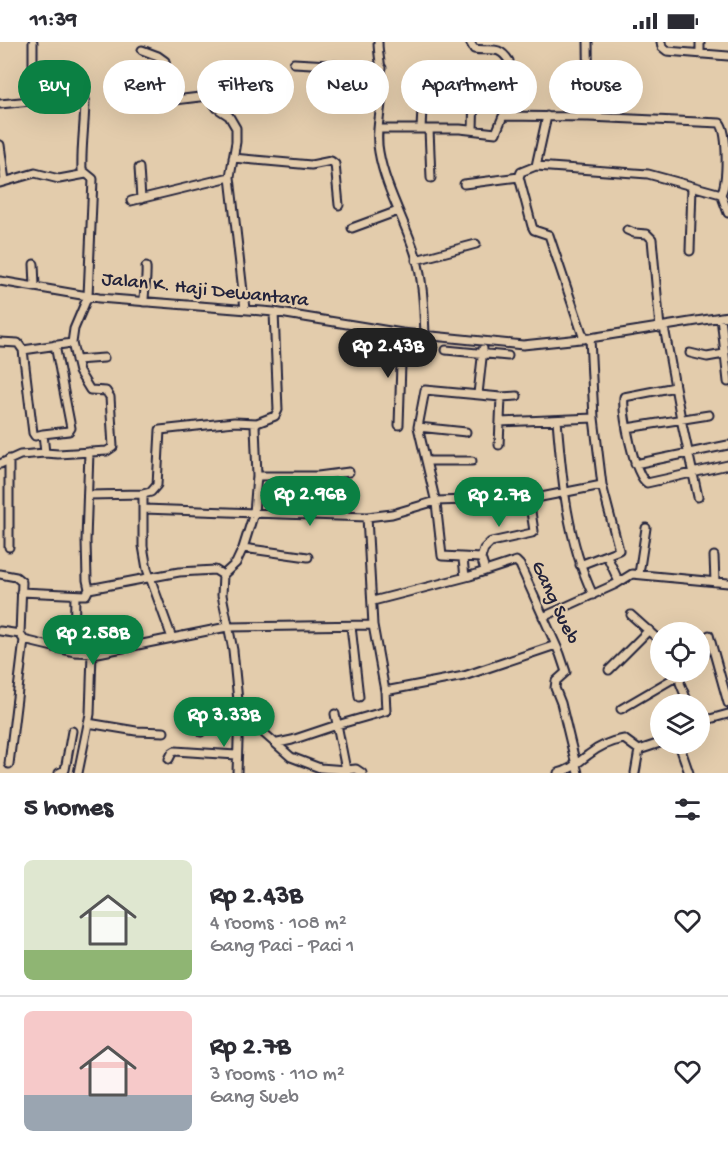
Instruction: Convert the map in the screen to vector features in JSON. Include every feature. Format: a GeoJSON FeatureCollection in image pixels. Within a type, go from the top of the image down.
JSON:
{"type":"FeatureCollection","features":[{"type":"Feature","properties":{"kind":"street"},"geometry":{"type":"LineString","coordinates":[[33,42],[33,60]]}},
{"type":"Feature","properties":{"kind":"street"},"geometry":{"type":"LineString","coordinates":[[378,42],[381,60]]}},
{"type":"Feature","properties":{"kind":"street"},"geometry":{"type":"LineString","coordinates":[[470,42],[474,49],[497,50],[502,52],[508,60]]}},
{"type":"Feature","properties":{"kind":"street"},"geometry":{"type":"LineString","coordinates":[[588,42],[589,117]]}},
{"type":"Feature","properties":{"kind":"street"},"geometry":{"type":"LineString","coordinates":[[700,42],[700,54]]}},
{"type":"Feature","properties":{"kind":"street"},"geometry":{"type":"LineString","coordinates":[[661,44],[667,51],[728,56]]}},
{"type":"Feature","properties":{"kind":"street"},"geometry":{"type":"LineString","coordinates":[[142,50],[164,60]]}},
{"type":"Feature","properties":{"kind":"street"},"geometry":{"type":"LineString","coordinates":[[294,63],[306,64]]}},
{"type":"Feature","properties":{"kind":"street"},"geometry":{"type":"LineString","coordinates":[[185,99],[207,96],[235,123],[230,177],[245,309]]}},
{"type":"Feature","properties":{"kind":"street"},"geometry":{"type":"LineString","coordinates":[[0,104],[18,102]]}},
{"type":"Feature","properties":{"kind":"street"},"geometry":{"type":"LineString","coordinates":[[0,464],[20,455],[107,451],[113,447],[111,397],[106,391],[90,390],[79,372],[72,344],[74,328],[88,296],[89,176],[82,170],[81,153],[85,114]]}},
{"type":"Feature","properties":{"kind":"street"},"geometry":{"type":"LineString","coordinates":[[379,114],[378,151],[416,260],[425,335]]}},
{"type":"Feature","properties":{"kind":"street"},"geometry":{"type":"LineString","coordinates":[[424,114],[431,178]]}},
{"type":"Feature","properties":{"kind":"street"},"geometry":{"type":"LineString","coordinates":[[473,114],[473,130]]}},
{"type":"Feature","properties":{"kind":"street"},"geometry":{"type":"LineString","coordinates":[[379,129],[473,130],[496,133],[502,116],[720,123],[723,126],[727,176],[721,194],[728,213]]}},
{"type":"Feature","properties":{"kind":"street"},"geometry":{"type":"LineString","coordinates":[[536,166],[547,116]]}},
{"type":"Feature","properties":{"kind":"street"},"geometry":{"type":"LineString","coordinates":[[0,145],[2,182],[35,173],[59,180],[89,176]]}},
{"type":"Feature","properties":{"kind":"street"},"geometry":{"type":"LineString","coordinates":[[233,158],[311,165],[331,161],[335,164],[339,205]]}},
{"type":"Feature","properties":{"kind":"street"},"geometry":{"type":"LineString","coordinates":[[464,184],[519,177],[525,170],[536,166],[648,174],[721,194]]}},
{"type":"Feature","properties":{"kind":"street"},"geometry":{"type":"LineString","coordinates":[[140,168],[141,199]]}},
{"type":"Feature","properties":{"kind":"street"},"geometry":{"type":"LineString","coordinates":[[131,201],[230,177]]}},
{"type":"Feature","properties":{"kind":"street"},"geometry":{"type":"LineString","coordinates":[[519,177],[532,226],[534,230],[549,235],[587,339],[602,484],[619,548],[580,566]]}},
{"type":"Feature","properties":{"kind":"street"},"geometry":{"type":"LineString","coordinates":[[690,251],[692,187]]}},
{"type":"Feature","properties":{"kind":"street"},"geometry":{"type":"LineString","coordinates":[[352,228],[398,211]]}},
{"type":"Feature","properties":{"kind":"street"},"geometry":{"type":"LineString","coordinates":[[627,230],[647,234],[652,240],[662,327],[698,497]]}},
{"type":"Feature","properties":{"kind":"street"},"geometry":{"type":"LineString","coordinates":[[416,260],[476,244]]}},
{"type":"Feature","properties":{"kind":"street"},"geometry":{"type":"LineString","coordinates":[[34,264],[35,286]]}},
{"type":"Feature","properties":{"kind":"street"},"geometry":{"type":"LineString","coordinates":[[144,302],[147,282],[146,267]]}},
{"type":"Feature","properties":{"kind":"street","name":"Jalan K. Haji Dewantara"},"geometry":{"type":"LineString","coordinates":[[0,281],[88,296],[274,312],[402,333],[523,345],[587,339],[724,316]]}},
{"type":"Feature","properties":{"kind":"street"},"geometry":{"type":"LineString","coordinates":[[88,495],[151,492],[157,485],[160,430],[234,422],[257,423],[275,416],[278,410],[274,312]]}},
{"type":"Feature","properties":{"kind":"street"},"geometry":{"type":"LineString","coordinates":[[724,316],[724,354],[728,382]]}},
{"type":"Feature","properties":{"kind":"street"},"geometry":{"type":"LineString","coordinates":[[399,425],[402,333]]}},
{"type":"Feature","properties":{"kind":"street"},"geometry":{"type":"LineString","coordinates":[[0,342],[18,343],[23,350],[35,436],[71,429],[55,345]]}},
{"type":"Feature","properties":{"kind":"street"},"geometry":{"type":"LineString","coordinates":[[478,394],[483,342]]}},
{"type":"Feature","properties":{"kind":"street"},"geometry":{"type":"LineString","coordinates":[[23,350],[72,344]]}},
{"type":"Feature","properties":{"kind":"street"},"geometry":{"type":"LineString","coordinates":[[446,350],[508,356]]}},
{"type":"Feature","properties":{"kind":"street"},"geometry":{"type":"LineString","coordinates":[[690,353],[707,357],[724,354]]}},
{"type":"Feature","properties":{"kind":"street"},"geometry":{"type":"LineString","coordinates":[[76,360],[104,358]]}},
{"type":"Feature","properties":{"kind":"street"},"geometry":{"type":"LineString","coordinates":[[675,387],[624,398],[627,428],[635,464],[643,481],[647,483],[728,465]]}},
{"type":"Feature","properties":{"kind":"street"},"geometry":{"type":"LineString","coordinates":[[481,558],[463,559],[442,556],[436,501],[418,427],[425,390],[501,397],[518,396]]}},
{"type":"Feature","properties":{"kind":"street"},"geometry":{"type":"LineString","coordinates":[[499,446],[501,397]]}},
{"type":"Feature","properties":{"kind":"street"},"geometry":{"type":"LineString","coordinates":[[627,428],[709,415]]}},
{"type":"Feature","properties":{"kind":"street"},"geometry":{"type":"LineString","coordinates":[[500,422],[594,418]]}},
{"type":"Feature","properties":{"kind":"street"},"geometry":{"type":"LineString","coordinates":[[557,420],[563,493],[580,566],[593,595]]}},
{"type":"Feature","properties":{"kind":"street"},"geometry":{"type":"LineString","coordinates":[[237,773],[238,723],[233,650],[222,595],[223,575],[236,562],[243,548],[254,513],[257,423]]}},
{"type":"Feature","properties":{"kind":"street"},"geometry":{"type":"LineString","coordinates":[[418,427],[466,432]]}},
{"type":"Feature","properties":{"kind":"street"},"geometry":{"type":"LineString","coordinates":[[43,434],[45,453]]}},
{"type":"Feature","properties":{"kind":"street"},"geometry":{"type":"LineString","coordinates":[[635,464],[728,446]]}},
{"type":"Feature","properties":{"kind":"street"},"geometry":{"type":"LineString","coordinates":[[21,592],[86,595],[89,589],[87,580],[89,452]]}},
{"type":"Feature","properties":{"kind":"street"},"geometry":{"type":"LineString","coordinates":[[9,459],[9,547]]}},
{"type":"Feature","properties":{"kind":"street"},"geometry":{"type":"LineString","coordinates":[[427,461],[472,461]]}},
{"type":"Feature","properties":{"kind":"street"},"geometry":{"type":"LineString","coordinates":[[257,476],[318,476],[349,472]]}},
{"type":"Feature","properties":{"kind":"street"},"geometry":{"type":"LineString","coordinates":[[144,509],[367,517],[392,514],[436,501],[529,499],[602,484]]}},
{"type":"Feature","properties":{"kind":"street"},"geometry":{"type":"LineString","coordinates":[[143,494],[143,546],[147,569],[172,638]]}},
{"type":"Feature","properties":{"kind":"street"},"geometry":{"type":"LineString","coordinates":[[485,570],[481,558],[490,542],[534,531],[529,499]]}},
{"type":"Feature","properties":{"kind":"street"},"geometry":{"type":"LineString","coordinates":[[278,743],[386,711],[385,691],[373,625],[367,517]]}},
{"type":"Feature","properties":{"kind":"street"},"geometry":{"type":"LineString","coordinates":[[639,573],[646,528]]}},
{"type":"Feature","properties":{"kind":"street"},"geometry":{"type":"LineString","coordinates":[[243,548],[308,557]]}},
{"type":"Feature","properties":{"kind":"street"},"geometry":{"type":"LineString","coordinates":[[607,555],[619,582]]}},
{"type":"Feature","properties":{"kind":"street"},"geometry":{"type":"LineString","coordinates":[[714,556],[715,582]]}},
{"type":"Feature","properties":{"kind":"street"},"geometry":{"type":"LineString","coordinates":[[463,559],[465,577]]}},
{"type":"Feature","properties":{"kind":"street","name":"Gang Sueb"},"geometry":{"type":"LineString","coordinates":[[373,601],[516,561],[520,565],[566,672],[556,681],[555,688],[577,765]]}},
{"type":"Feature","properties":{"kind":"street"},"geometry":{"type":"LineString","coordinates":[[89,589],[151,579],[178,572],[208,569],[223,575]]}},
{"type":"Feature","properties":{"kind":"street"},"geometry":{"type":"LineString","coordinates":[[0,574],[22,582],[22,637],[9,764]]}},
{"type":"Feature","properties":{"kind":"street"},"geometry":{"type":"LineString","coordinates":[[543,617],[593,595],[632,574],[728,583]]}},
{"type":"Feature","properties":{"kind":"street"},"geometry":{"type":"LineString","coordinates":[[74,652],[75,595]]}},
{"type":"Feature","properties":{"kind":"street"},"geometry":{"type":"LineString","coordinates":[[609,670],[649,630],[631,615]]}},
{"type":"Feature","properties":{"kind":"street"},"geometry":{"type":"LineString","coordinates":[[0,631],[74,652],[92,653],[108,652],[227,627],[373,625]]}},
{"type":"Feature","properties":{"kind":"street"},"geometry":{"type":"LineString","coordinates":[[351,626],[359,697]]}},
{"type":"Feature","properties":{"kind":"street"},"geometry":{"type":"LineString","coordinates":[[710,639],[728,703]]}},
{"type":"Feature","properties":{"kind":"street"},"geometry":{"type":"LineString","coordinates":[[385,691],[464,676],[556,645]]}},
{"type":"Feature","properties":{"kind":"street"},"geometry":{"type":"LineString","coordinates":[[78,773],[90,714],[92,653]]}},
{"type":"Feature","properties":{"kind":"street"},"geometry":{"type":"LineString","coordinates":[[621,709],[667,682]]}},
{"type":"Feature","properties":{"kind":"street"},"geometry":{"type":"LineString","coordinates":[[335,714],[346,770]]}},
{"type":"Feature","properties":{"kind":"street"},"geometry":{"type":"LineString","coordinates":[[710,719],[728,714]]}},
{"type":"Feature","properties":{"kind":"street"},"geometry":{"type":"LineString","coordinates":[[88,723],[136,731],[164,732]]}},
{"type":"Feature","properties":{"kind":"street"},"geometry":{"type":"LineString","coordinates":[[201,732],[206,725],[238,723],[258,728],[291,757],[320,768],[356,769],[362,773]]}},
{"type":"Feature","properties":{"kind":"street"},"geometry":{"type":"LineString","coordinates":[[58,773],[65,770],[72,730]]}},
{"type":"Feature","properties":{"kind":"street"},"geometry":{"type":"LineString","coordinates":[[558,773],[572,769],[598,748],[624,739],[639,750]]}},
{"type":"Feature","properties":{"kind":"street"},"geometry":{"type":"LineString","coordinates":[[639,750],[650,746]]}},
{"type":"Feature","properties":{"kind":"street"},"geometry":{"type":"LineString","coordinates":[[635,773],[639,750]]}},
{"type":"Feature","properties":{"kind":"street"},"geometry":{"type":"LineString","coordinates":[[169,759],[176,751],[236,755]]}},
{"type":"Feature","properties":{"kind":"street"},"geometry":{"type":"LineString","coordinates":[[682,754],[689,773]]}},
{"type":"Feature","properties":{"kind":"street"},"geometry":{"type":"LineString","coordinates":[[577,765],[578,773]]}}]}
